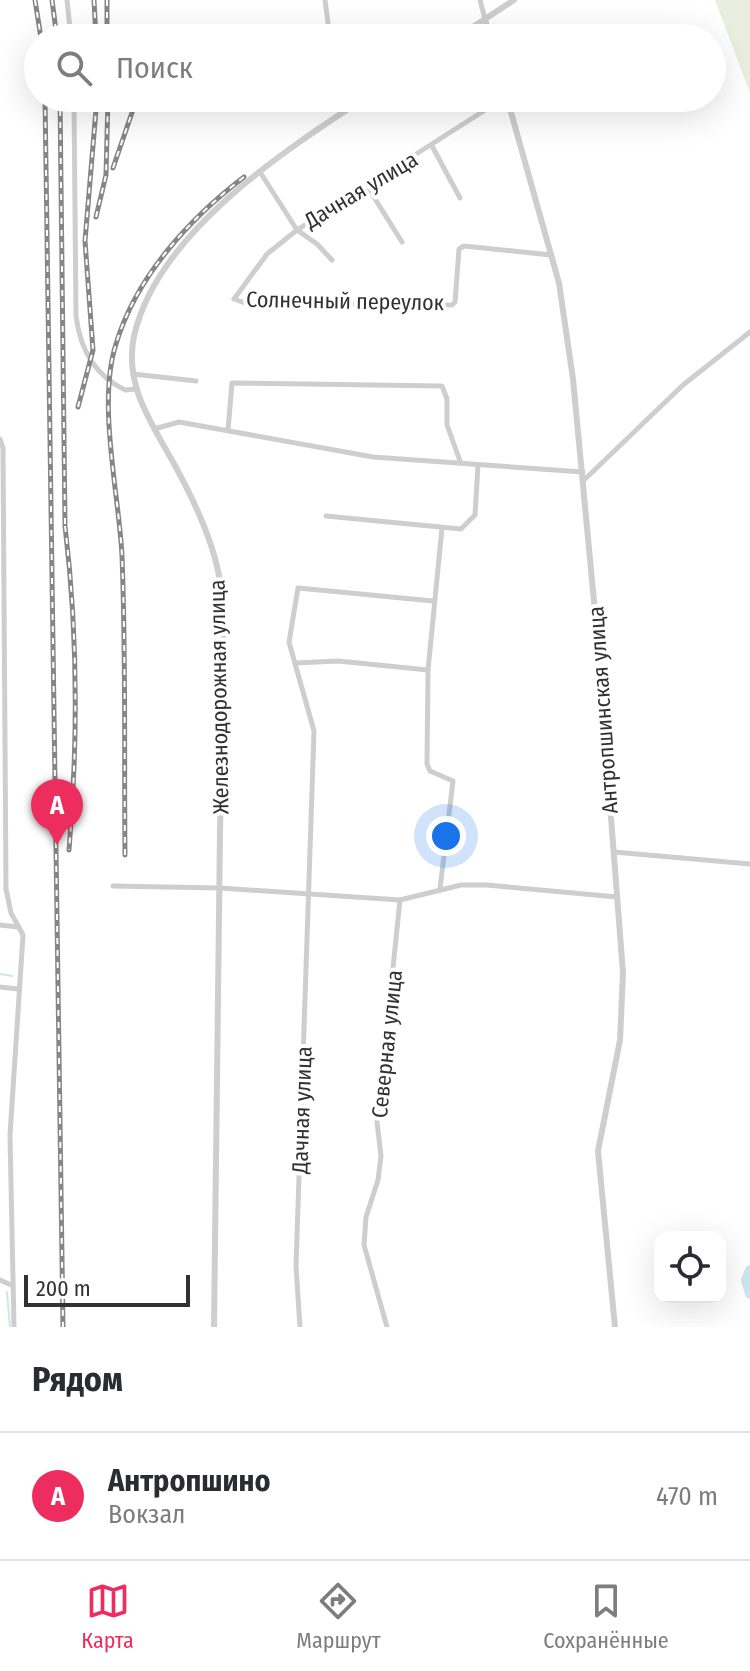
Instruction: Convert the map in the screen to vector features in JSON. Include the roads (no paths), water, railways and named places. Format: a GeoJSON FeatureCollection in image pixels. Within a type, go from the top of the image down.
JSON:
{"type":"FeatureCollection","features":[{"type":"Feature","properties":{"kind":"street"},"geometry":{"type":"LineString","coordinates":[[67,0],[70,24]]}},
{"type":"Feature","properties":{"kind":"street"},"geometry":{"type":"LineString","coordinates":[[325,0],[328,24]]}},
{"type":"Feature","properties":{"kind":"street"},"geometry":{"type":"LineString","coordinates":[[480,0],[486,24]]}},
{"type":"Feature","properties":{"kind":"street"},"geometry":{"type":"LineString","coordinates":[[477,24],[514,0]]}},
{"type":"Feature","properties":{"kind":"street"},"geometry":{"type":"LineString","coordinates":[[74,112],[76,316],[80,343],[92,363],[119,387],[136,389]]}},
{"type":"Feature","properties":{"kind":"street","name":"Железнодорожная улица"},"geometry":{"type":"LineString","coordinates":[[214,1327],[220,888],[220,582],[214,554],[189,494],[136,389],[133,348],[138,324],[166,270],[207,218],[260,172],[343,112]]}},
{"type":"Feature","properties":{"kind":"street","name":"Дачная улица"},"geometry":{"type":"LineString","coordinates":[[234,299],[267,254],[297,230],[484,112]]}},
{"type":"Feature","properties":{"kind":"street","name":"Антропшинская улица"},"geometry":{"type":"LineString","coordinates":[[509,112],[551,255],[573,379],[583,472],[624,1001],[620,1040],[598,1151],[615,1327]]}},
{"type":"Feature","properties":{"kind":"street"},"geometry":{"type":"LineString","coordinates":[[432,146],[460,198]]}},
{"type":"Feature","properties":{"kind":"street"},"geometry":{"type":"LineString","coordinates":[[260,172],[297,230],[332,260]]}},
{"type":"Feature","properties":{"kind":"street"},"geometry":{"type":"LineString","coordinates":[[367,186],[402,242]]}},
{"type":"Feature","properties":{"kind":"street","name":"Солнечный переулок"},"geometry":{"type":"LineString","coordinates":[[234,299],[245,303],[452,305],[455,302],[459,249],[464,246],[551,255]]}},
{"type":"Feature","properties":{"kind":"street"},"geometry":{"type":"LineString","coordinates":[[583,481],[683,385],[750,332]]}},
{"type":"Feature","properties":{"kind":"street"},"geometry":{"type":"LineString","coordinates":[[133,374],[196,381]]}},
{"type":"Feature","properties":{"kind":"street"},"geometry":{"type":"LineString","coordinates":[[228,430],[232,383],[442,386],[447,399],[447,425],[460,461]]}},
{"type":"Feature","properties":{"kind":"street"},"geometry":{"type":"LineString","coordinates":[[154,429],[179,422],[373,457],[583,472]]}},
{"type":"Feature","properties":{"kind":"street"},"geometry":{"type":"LineString","coordinates":[[0,439],[3,448],[2,685],[6,889],[23,935],[10,1135],[14,1327]]}},
{"type":"Feature","properties":{"kind":"street"},"geometry":{"type":"LineString","coordinates":[[326,516],[461,529],[472,522],[478,465]]}},
{"type":"Feature","properties":{"kind":"street"},"geometry":{"type":"LineString","coordinates":[[440,889],[453,781],[430,771],[427,764],[428,670],[442,528]]}},
{"type":"Feature","properties":{"kind":"street"},"geometry":{"type":"LineString","coordinates":[[428,670],[338,661],[295,663],[289,642],[298,588],[433,601]]}},
{"type":"Feature","properties":{"kind":"street","name":"Дачная улица"},"geometry":{"type":"LineString","coordinates":[[295,663],[314,731],[296,1266],[300,1327]]}},
{"type":"Feature","properties":{"kind":"street"},"geometry":{"type":"LineString","coordinates":[[614,852],[750,864]]}},
{"type":"Feature","properties":{"kind":"street"},"geometry":{"type":"LineString","coordinates":[[113,886],[220,888],[400,900],[440,889],[487,885],[618,897]]}},
{"type":"Feature","properties":{"kind":"street","name":"Северная улица"},"geometry":{"type":"LineString","coordinates":[[387,1327],[363,1236],[381,1156],[377,1122],[400,900]]}},
{"type":"Feature","properties":{"kind":"street"},"geometry":{"type":"LineString","coordinates":[[0,925],[18,927]]}},
{"type":"Feature","properties":{"kind":"street"},"geometry":{"type":"LineString","coordinates":[[0,987],[18,989]]}},
{"type":"Feature","properties":{"kind":"street"},"geometry":{"type":"LineString","coordinates":[[0,1280],[11,1285]]}},
{"type":"Feature","properties":{"kind":"waterway"},"geometry":{"type":"LineString","coordinates":[[0,974],[12,976]]}},
{"type":"Feature","properties":{"kind":"waterway"},"geometry":{"type":"LineString","coordinates":[[750,1270],[746,1280],[750,1294]]}},
{"type":"Feature","properties":{"kind":"waterway"},"geometry":{"type":"LineString","coordinates":[[7,1292],[10,1327]]}},
{"type":"Feature","properties":{"kind":"railway"},"geometry":{"type":"LineString","coordinates":[[35,0],[39,24]]}},
{"type":"Feature","properties":{"kind":"railway"},"geometry":{"type":"LineString","coordinates":[[52,0],[55,24]]}},
{"type":"Feature","properties":{"kind":"railway"},"geometry":{"type":"LineString","coordinates":[[94,0],[95,24]]}},
{"type":"Feature","properties":{"kind":"railway"},"geometry":{"type":"LineString","coordinates":[[107,0],[107,24]]}},
{"type":"Feature","properties":{"kind":"railway"},"geometry":{"type":"LineString","coordinates":[[45,112],[63,1327]]}},
{"type":"Feature","properties":{"kind":"railway"},"geometry":{"type":"LineString","coordinates":[[60,112],[65,524]]}},
{"type":"Feature","properties":{"kind":"railway"},"geometry":{"type":"LineString","coordinates":[[78,407],[93,350],[85,241],[96,112]]}},
{"type":"Feature","properties":{"kind":"railway"},"geometry":{"type":"LineString","coordinates":[[96,217],[106,175],[108,112]]}},
{"type":"Feature","properties":{"kind":"railway"},"geometry":{"type":"LineString","coordinates":[[113,168],[132,112]]}},
{"type":"Feature","properties":{"kind":"railway"},"geometry":{"type":"LineString","coordinates":[[125,855],[122,556],[109,421],[111,368],[125,319],[151,273],[204,211],[244,177]]}},
{"type":"Feature","properties":{"kind":"railway"},"geometry":{"type":"LineString","coordinates":[[65,526],[75,688],[69,850]]}},
{"type":"Feature","properties":{"kind":"place","name":"Антропшино"},"geometry":{"type":"Point","coordinates":[57,845]}}]}
